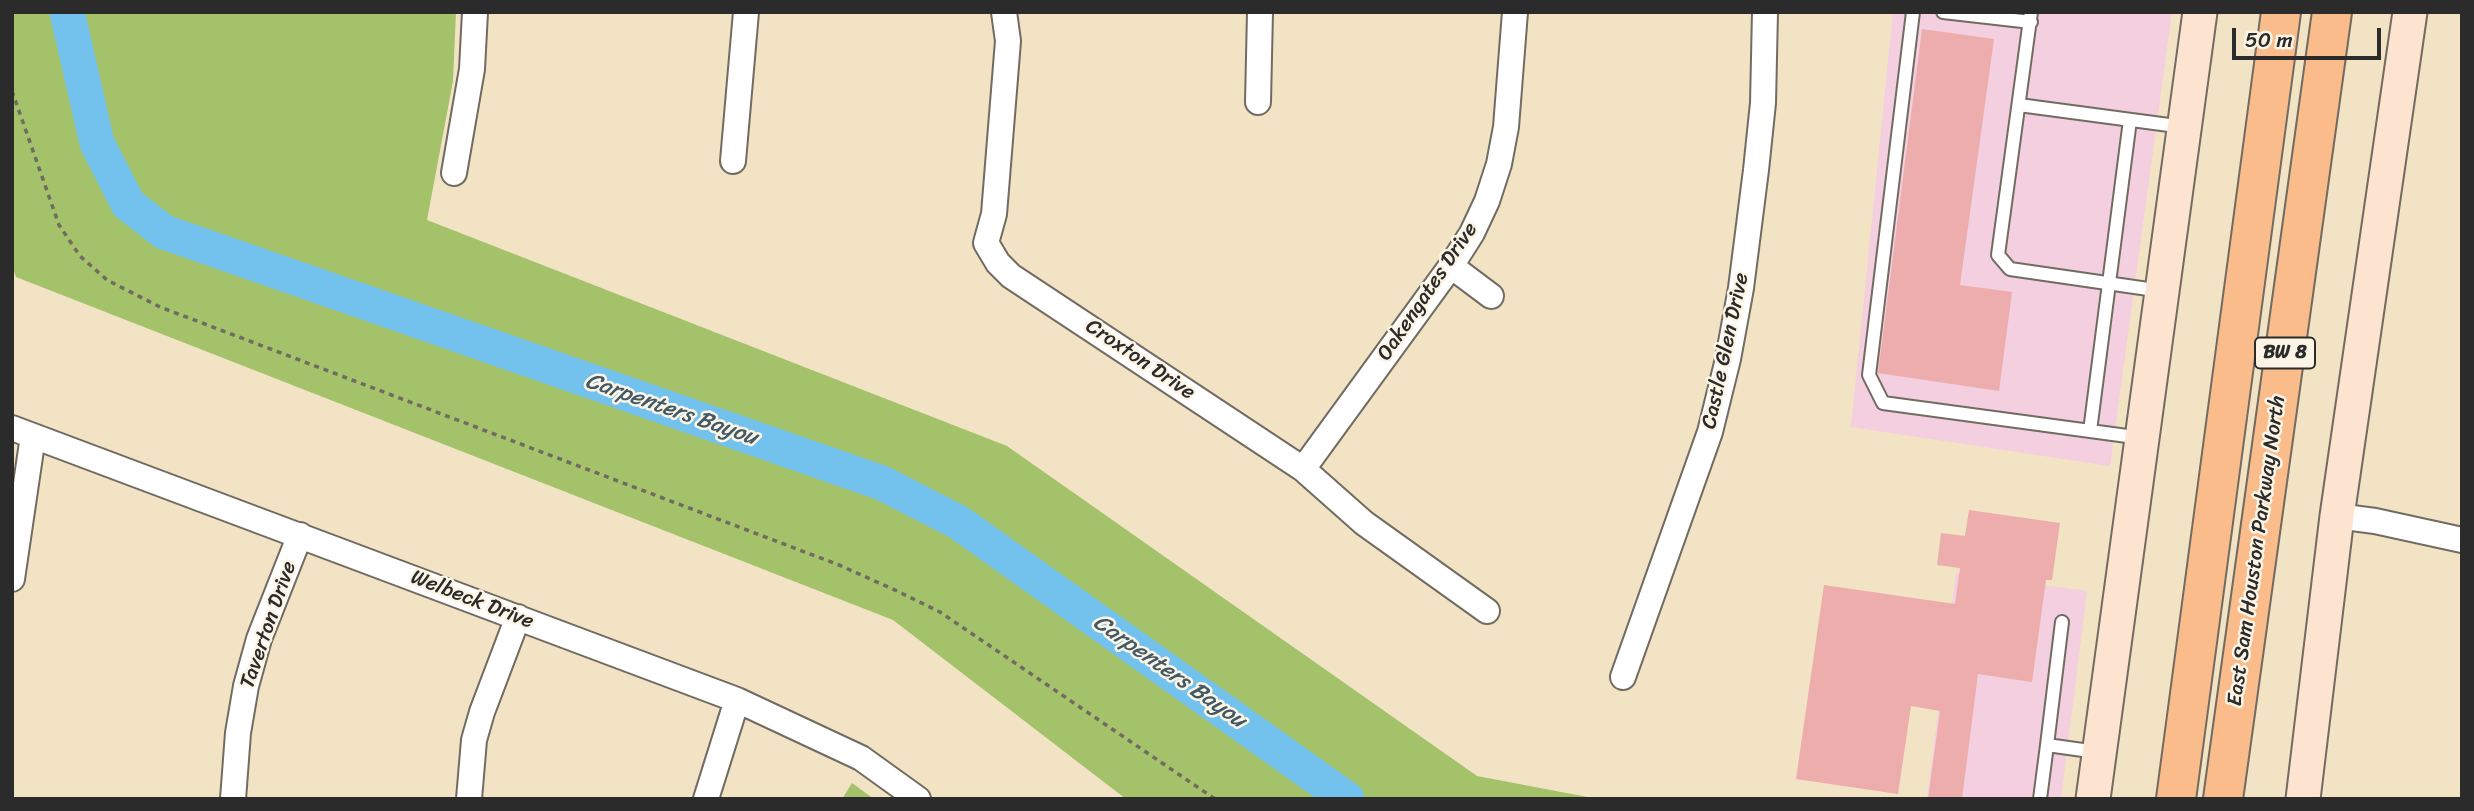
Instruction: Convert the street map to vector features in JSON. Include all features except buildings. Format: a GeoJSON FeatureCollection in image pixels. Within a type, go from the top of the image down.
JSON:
{"type":"FeatureCollection","features":[{"type":"Feature","properties":{"kind":"highway","name":"BW 8"},"geometry":{"type":"LineString","coordinates":[[2176,799],[2281,12]]}},
{"type":"Feature","properties":{"kind":"highway","name":"East Sam Houston Parkway North"},"geometry":{"type":"LineString","coordinates":[[2223,799],[2332,12]]}},
{"type":"Feature","properties":{"kind":"highway"},"geometry":{"type":"LineString","coordinates":[[2165,799],[2193,668]]}},
{"type":"Feature","properties":{"kind":"highway"},"geometry":{"type":"LineString","coordinates":[[2237,693],[2247,737],[2241,799]]}},
{"type":"Feature","properties":{"kind":"main road"},"geometry":{"type":"LineString","coordinates":[[2093,799],[2200,12]]}},
{"type":"Feature","properties":{"kind":"main road"},"geometry":{"type":"LineString","coordinates":[[2302,799],[2337,516],[2410,12]]}},
{"type":"Feature","properties":{"kind":"street"},"geometry":{"type":"LineString","coordinates":[[454,173],[472,69],[475,12]]}},
{"type":"Feature","properties":{"kind":"street"},"geometry":{"type":"LineString","coordinates":[[733,160],[746,12]]}},
{"type":"Feature","properties":{"kind":"street","name":"Croxton Drive"},"geometry":{"type":"LineString","coordinates":[[1004,12],[1007,54],[994,214],[986,243],[998,263],[1011,276],[1303,469],[1364,523],[1487,611]]}},
{"type":"Feature","properties":{"kind":"street"},"geometry":{"type":"LineString","coordinates":[[1258,102],[1260,12]]}},
{"type":"Feature","properties":{"kind":"street","name":"Oakengates Drive"},"geometry":{"type":"LineString","coordinates":[[1303,469],[1451,266],[1482,211],[1500,164],[1506,127],[1515,12]]}},
{"type":"Feature","properties":{"kind":"street","name":"Castle Glen Drive"},"geometry":{"type":"LineString","coordinates":[[1623,677],[1710,432],[1728,359],[1741,288],[1756,170],[1763,103],[1765,12]]}},
{"type":"Feature","properties":{"kind":"street"},"geometry":{"type":"LineString","coordinates":[[1451,266],[1491,296]]}},
{"type":"Feature","properties":{"kind":"street"},"geometry":{"type":"LineString","coordinates":[[12,579],[23,432]]}},
{"type":"Feature","properties":{"kind":"street","name":"Welbeck Drive"},"geometry":{"type":"LineString","coordinates":[[23,432],[737,700],[861,758],[918,799]]}},
{"type":"Feature","properties":{"kind":"street"},"geometry":{"type":"LineString","coordinates":[[2337,516],[2375,521],[2462,540]]}},
{"type":"Feature","properties":{"kind":"street","name":"Taverton Drive"},"geometry":{"type":"LineString","coordinates":[[233,799],[238,733],[246,686],[259,639],[300,535]]}},
{"type":"Feature","properties":{"kind":"street"},"geometry":{"type":"LineString","coordinates":[[469,799],[474,740],[518,617]]}},
{"type":"Feature","properties":{"kind":"street"},"geometry":{"type":"LineString","coordinates":[[706,799],[737,700]]}},
{"type":"Feature","properties":{"kind":"lane"},"geometry":{"type":"LineString","coordinates":[[1913,12],[1869,375],[1883,402],[2143,438]]}},
{"type":"Feature","properties":{"kind":"lane"},"geometry":{"type":"LineString","coordinates":[[1943,12],[2031,17],[1998,255],[2010,269],[2162,291]]}},
{"type":"Feature","properties":{"kind":"lane"},"geometry":{"type":"LineString","coordinates":[[2020,105],[2185,127]]}},
{"type":"Feature","properties":{"kind":"lane"},"geometry":{"type":"LineString","coordinates":[[2090,431],[2130,120]]}},
{"type":"Feature","properties":{"kind":"lane"},"geometry":{"type":"LineString","coordinates":[[2040,799],[2062,622]]}},
{"type":"Feature","properties":{"kind":"lane"},"geometry":{"type":"LineString","coordinates":[[2047,745],[2100,752]]}},
{"type":"Feature","properties":{"kind":"path"},"geometry":{"type":"LineString","coordinates":[[12,91],[59,225],[80,256],[107,281],[160,307],[839,565],[897,590],[940,612],[1215,799]]}},
{"type":"Feature","properties":{"kind":"shaded area"},"geometry":{"type":"Polygon","coordinates":[[[1893,12],[2172,12],[2110,466],[1851,427],[1893,12]]]}},
{"type":"Feature","properties":{"kind":"shaded area"},"geometry":{"type":"Polygon","coordinates":[[[1956,573],[2087,591],[2061,799],[1927,798],[1956,573]]]}},
{"type":"Feature","properties":{"kind":"green space"},"geometry":{"type":"Polygon","coordinates":[[[12,12],[456,12],[453,81],[427,220],[1007,446],[1477,776],[1598,799],[1126,799],[893,620],[16,277],[12,266],[12,12]]]}},
{"type":"Feature","properties":{"kind":"green space"},"geometry":{"type":"Polygon","coordinates":[[[852,783],[874,799],[842,799],[852,783]]]}},
{"type":"Feature","properties":{"kind":"waterway","name":"Carpenters Bayou"},"geometry":{"type":"LineString","coordinates":[[67,12],[97,143],[128,204],[164,232],[882,483],[958,522],[1347,799]]}}]}
